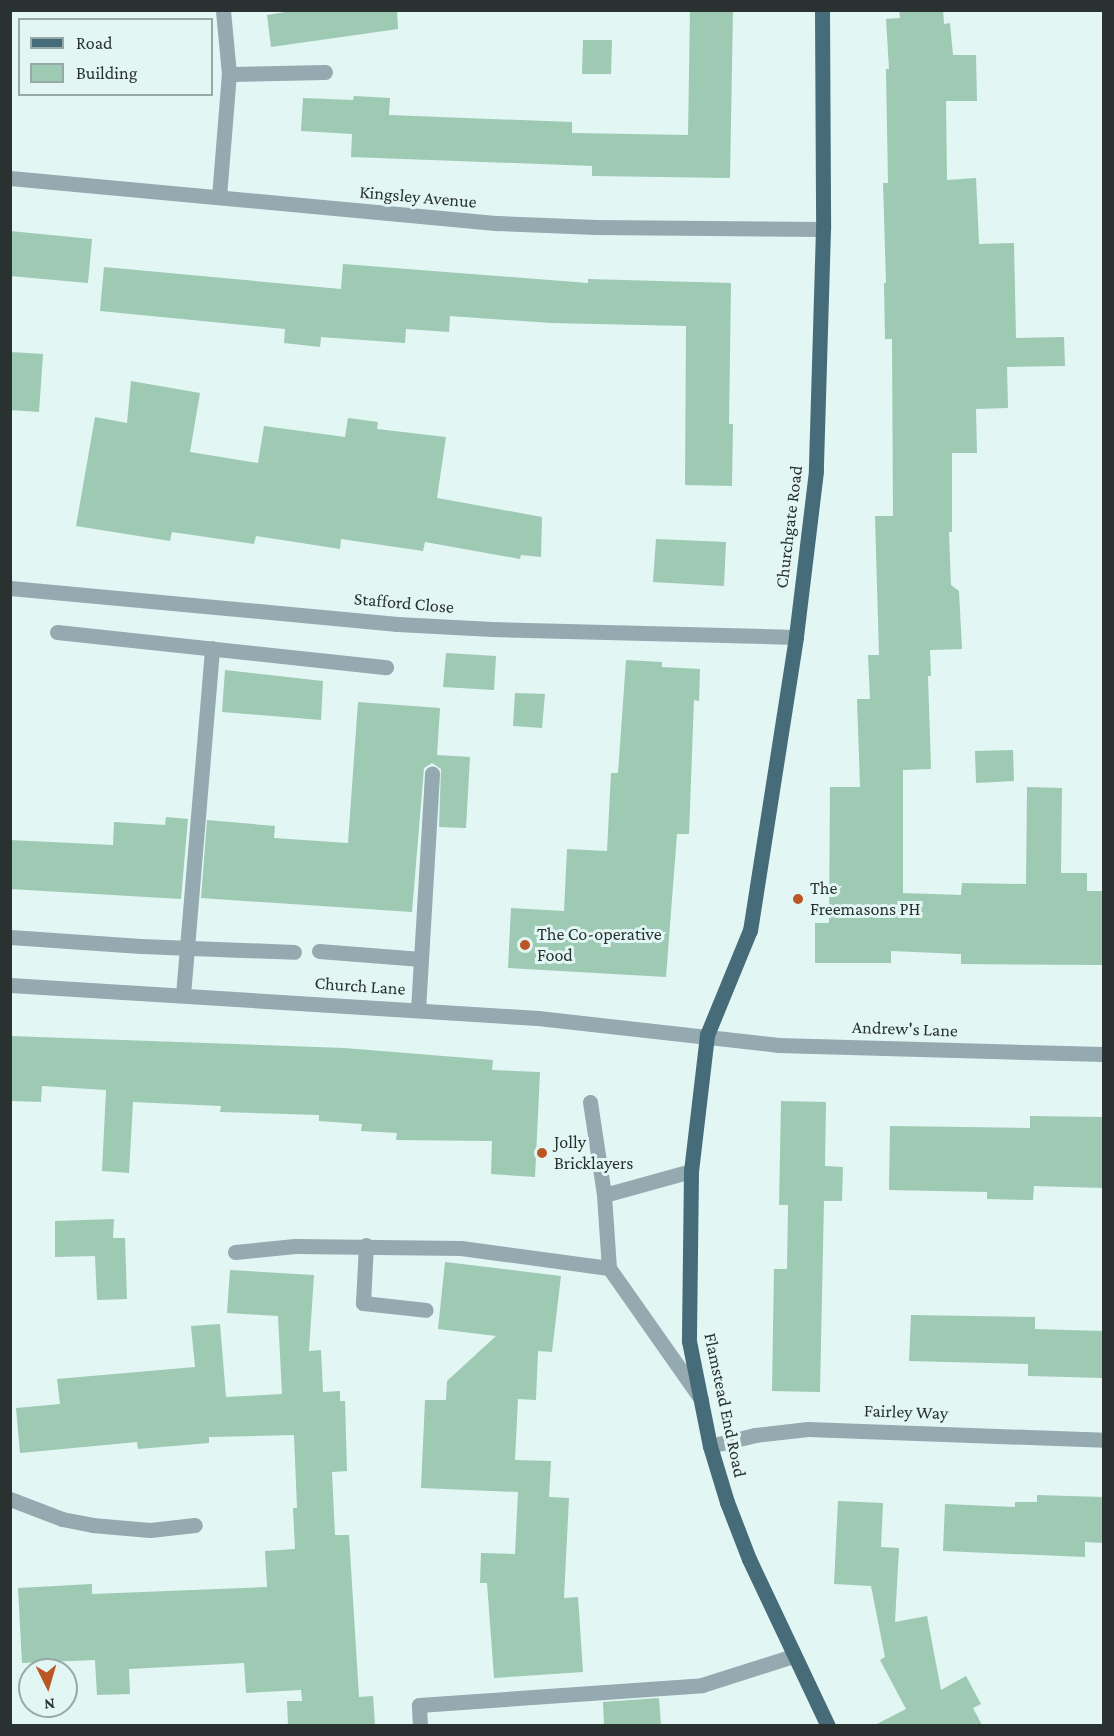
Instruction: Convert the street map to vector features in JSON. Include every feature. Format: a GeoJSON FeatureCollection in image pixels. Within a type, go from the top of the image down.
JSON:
{"type":"FeatureCollection","features":[{"type":"Feature","properties":{"kind":"main road","name":"Churchgate Road"},"geometry":{"type":"LineString","coordinates":[[707,1035],[750,930],[796,637],[816,471],[823,229],[822,10]]}},
{"type":"Feature","properties":{"kind":"main road","name":"Flamstead End Road"},"geometry":{"type":"LineString","coordinates":[[707,1035],[691,1171],[689,1341],[710,1446],[726,1502],[749,1559],[828,1725]]}},
{"type":"Feature","properties":{"kind":"street"},"geometry":{"type":"LineString","coordinates":[[219,197],[229,74],[223,10]]}},
{"type":"Feature","properties":{"kind":"street"},"geometry":{"type":"LineString","coordinates":[[229,74],[325,72]]}},
{"type":"Feature","properties":{"kind":"street","name":"Kingsley Avenue"},"geometry":{"type":"LineString","coordinates":[[10,178],[498,223],[596,227],[823,229]]}},
{"type":"Feature","properties":{"kind":"street","name":"Stafford Close"},"geometry":{"type":"LineString","coordinates":[[10,588],[397,624],[492,629],[796,637]]}},
{"type":"Feature","properties":{"kind":"street"},"geometry":{"type":"LineString","coordinates":[[57,632],[386,667]]}},
{"type":"Feature","properties":{"kind":"street"},"geometry":{"type":"LineString","coordinates":[[183,995],[212,648]]}},
{"type":"Feature","properties":{"kind":"street"},"geometry":{"type":"LineString","coordinates":[[418,1010],[432,773]]}},
{"type":"Feature","properties":{"kind":"street"},"geometry":{"type":"LineString","coordinates":[[10,936],[141,946],[188,946],[294,952]]}},
{"type":"Feature","properties":{"kind":"street"},"geometry":{"type":"LineString","coordinates":[[320,951],[421,959]]}},
{"type":"Feature","properties":{"kind":"street","name":"Church Lane"},"geometry":{"type":"LineString","coordinates":[[10,986],[538,1018],[707,1035]]}},
{"type":"Feature","properties":{"kind":"street","name":"Andrew's Lane"},"geometry":{"type":"LineString","coordinates":[[707,1035],[778,1045],[1104,1054]]}},
{"type":"Feature","properties":{"kind":"street"},"geometry":{"type":"LineString","coordinates":[[590,1102],[604,1195],[609,1268],[700,1399]]}},
{"type":"Feature","properties":{"kind":"street"},"geometry":{"type":"LineString","coordinates":[[604,1195],[691,1171]]}},
{"type":"Feature","properties":{"kind":"street"},"geometry":{"type":"LineString","coordinates":[[235,1252],[295,1246],[366,1245],[461,1248],[609,1268]]}},
{"type":"Feature","properties":{"kind":"street"},"geometry":{"type":"LineString","coordinates":[[366,1245],[363,1303],[426,1310]]}},
{"type":"Feature","properties":{"kind":"street","name":"Fairley Way"},"geometry":{"type":"LineString","coordinates":[[710,1446],[755,1434],[808,1429],[1104,1440]]}},
{"type":"Feature","properties":{"kind":"street"},"geometry":{"type":"LineString","coordinates":[[10,1499],[62,1519],[92,1525],[150,1530],[195,1525]]}},
{"type":"Feature","properties":{"kind":"street"},"geometry":{"type":"LineString","coordinates":[[420,1725],[419,1705],[702,1685],[794,1656]]}},
{"type":"Feature","properties":{"kind":"building"},"geometry":{"type":"Polygon","coordinates":[[[297,10],[397,10],[398,29],[271,47],[267,15],[297,10]]]}},
{"type":"Feature","properties":{"kind":"building"},"geometry":{"type":"Polygon","coordinates":[[[690,10],[733,10],[730,178],[592,176],[592,166],[351,157],[352,134],[301,131],[303,98],[353,100],[354,96],[390,98],[389,115],[572,122],[572,133],[688,135],[690,10]]]}},
{"type":"Feature","properties":{"kind":"building"},"geometry":{"type":"Polygon","coordinates":[[[899,10],[943,10],[944,24],[950,23],[953,55],[976,55],[977,101],[946,101],[947,180],[976,178],[979,244],[1014,243],[1016,338],[1064,337],[1065,366],[1007,367],[1008,408],[976,409],[977,453],[952,453],[952,532],[949,532],[951,585],[959,591],[962,649],[930,650],[931,676],[928,676],[931,769],[903,770],[903,893],[961,895],[962,883],[1026,884],[1027,787],[1062,788],[1061,873],[1087,873],[1087,891],[1103,891],[1104,965],[961,964],[961,954],[891,951],[891,963],[815,963],[815,923],[829,923],[830,787],[860,787],[857,699],[870,699],[868,655],[879,655],[875,516],[893,516],[892,339],[885,339],[883,183],[888,183],[886,69],[889,69],[886,19],[900,18],[899,10]]]}},
{"type":"Feature","properties":{"kind":"building"},"geometry":{"type":"Polygon","coordinates":[[[583,40],[612,40],[611,74],[582,74],[583,40]]]}},
{"type":"Feature","properties":{"kind":"building"},"geometry":{"type":"Polygon","coordinates":[[[10,231],[92,239],[88,283],[10,276],[10,231]]]}},
{"type":"Feature","properties":{"kind":"building"},"geometry":{"type":"Polygon","coordinates":[[[343,264],[588,283],[588,279],[731,283],[729,424],[733,424],[732,486],[685,485],[686,326],[551,323],[450,316],[449,332],[406,329],[405,343],[321,337],[320,347],[284,343],[285,329],[100,311],[104,267],[341,289],[343,264]]]}},
{"type":"Feature","properties":{"kind":"building"},"geometry":{"type":"Polygon","coordinates":[[[10,352],[43,354],[39,412],[10,410],[10,352]]]}},
{"type":"Feature","properties":{"kind":"building"},"geometry":{"type":"Polygon","coordinates":[[[131,381],[200,393],[190,452],[258,463],[264,426],[345,437],[348,418],[378,422],[377,429],[446,437],[437,498],[542,517],[541,557],[521,555],[520,559],[425,542],[423,551],[341,539],[340,549],[256,536],[254,544],[172,532],[170,541],[76,526],[95,417],[127,423],[131,381]]]}},
{"type":"Feature","properties":{"kind":"building"},"geometry":{"type":"Polygon","coordinates":[[[656,539],[726,542],[724,586],[653,582],[656,539]]]}},
{"type":"Feature","properties":{"kind":"building"},"geometry":{"type":"Polygon","coordinates":[[[446,653],[496,656],[494,690],[443,687],[446,653]]]}},
{"type":"Feature","properties":{"kind":"building"},"geometry":{"type":"Polygon","coordinates":[[[626,660],[662,662],[662,667],[700,669],[699,701],[694,700],[689,834],[677,834],[666,977],[508,968],[511,908],[564,911],[567,849],[607,851],[611,773],[618,773],[626,660]]]}},
{"type":"Feature","properties":{"kind":"building"},"geometry":{"type":"Polygon","coordinates":[[[225,670],[323,681],[321,720],[222,712],[225,670]]]}},
{"type":"Feature","properties":{"kind":"building"},"geometry":{"type":"Polygon","coordinates":[[[515,693],[545,694],[542,728],[513,726],[515,693]]]}},
{"type":"Feature","properties":{"kind":"building"},"geometry":{"type":"Polygon","coordinates":[[[358,702],[440,708],[437,755],[470,757],[466,828],[439,827],[441,769],[432,763],[424,768],[412,912],[201,898],[207,820],[275,826],[274,838],[348,843],[358,702]]]}},
{"type":"Feature","properties":{"kind":"building"},"geometry":{"type":"Polygon","coordinates":[[[1013,750],[1014,781],[976,783],[975,751],[1013,750]]]}},
{"type":"Feature","properties":{"kind":"building"},"geometry":{"type":"Polygon","coordinates":[[[166,817],[188,819],[181,899],[10,889],[10,840],[113,845],[114,822],[165,825],[166,817]]]}},
{"type":"Feature","properties":{"kind":"building"},"geometry":{"type":"Polygon","coordinates":[[[10,1036],[344,1048],[493,1060],[492,1070],[540,1072],[535,1177],[491,1174],[492,1141],[396,1140],[397,1133],[361,1131],[362,1124],[319,1121],[319,1115],[220,1112],[221,1106],[133,1102],[129,1173],[102,1171],[106,1090],[42,1086],[41,1102],[10,1101],[10,1036]]]}},
{"type":"Feature","properties":{"kind":"building"},"geometry":{"type":"Polygon","coordinates":[[[781,1101],[826,1102],[825,1166],[843,1167],[842,1201],[824,1201],[820,1392],[772,1391],[774,1269],[787,1269],[788,1205],[779,1205],[781,1101]]]}},
{"type":"Feature","properties":{"kind":"building"},"geometry":{"type":"Polygon","coordinates":[[[1030,1116],[1104,1117],[1104,1188],[1034,1186],[1033,1200],[987,1199],[987,1192],[889,1190],[890,1126],[1030,1128],[1030,1116]]]}},
{"type":"Feature","properties":{"kind":"building"},"geometry":{"type":"Polygon","coordinates":[[[114,1219],[113,1238],[125,1238],[127,1299],[97,1300],[95,1256],[55,1257],[55,1221],[114,1219]]]}},
{"type":"Feature","properties":{"kind":"building"},"geometry":{"type":"Polygon","coordinates":[[[445,1262],[561,1276],[552,1352],[538,1351],[536,1400],[518,1399],[515,1460],[551,1461],[549,1497],[569,1498],[564,1598],[578,1597],[583,1672],[494,1678],[487,1583],[480,1583],[481,1553],[515,1554],[518,1492],[421,1488],[425,1400],[446,1400],[447,1381],[496,1336],[438,1329],[445,1262]]]}},
{"type":"Feature","properties":{"kind":"building"},"geometry":{"type":"Polygon","coordinates":[[[230,1270],[314,1275],[309,1351],[321,1350],[323,1392],[340,1391],[340,1401],[345,1401],[347,1471],[332,1472],[335,1535],[349,1535],[359,1697],[373,1696],[375,1725],[288,1725],[287,1701],[302,1701],[301,1690],[246,1693],[244,1663],[129,1669],[130,1694],[97,1695],[95,1660],[22,1658],[18,1588],[92,1584],[92,1594],[267,1587],[265,1551],[295,1549],[293,1508],[297,1508],[294,1435],[209,1437],[209,1443],[138,1449],[137,1442],[20,1453],[16,1408],[60,1404],[57,1379],[195,1367],[191,1326],[220,1324],[226,1397],[282,1394],[278,1316],[227,1313],[230,1270]]]}},
{"type":"Feature","properties":{"kind":"building"},"geometry":{"type":"Polygon","coordinates":[[[911,1315],[1035,1317],[1035,1329],[1104,1331],[1104,1378],[1028,1376],[1028,1364],[909,1361],[911,1315]]]}},
{"type":"Feature","properties":{"kind":"building"},"geometry":{"type":"Polygon","coordinates":[[[1037,1495],[1104,1497],[1104,1543],[1085,1542],[1085,1557],[943,1551],[945,1504],[1015,1507],[1015,1502],[1037,1502],[1037,1495]]]}},
{"type":"Feature","properties":{"kind":"building"},"geometry":{"type":"Polygon","coordinates":[[[838,1501],[883,1503],[881,1547],[899,1548],[895,1622],[927,1616],[941,1690],[966,1676],[981,1704],[973,1708],[982,1725],[875,1725],[906,1709],[880,1660],[885,1657],[871,1586],[834,1584],[838,1501]]]}},
{"type":"Feature","properties":{"kind":"building"},"geometry":{"type":"Polygon","coordinates":[[[659,1698],[661,1725],[604,1725],[603,1702],[659,1698]]]}},
{"type":"Feature","properties":{"kind":"place","name":"The Freemasons PH"},"geometry":{"type":"Point","coordinates":[798,899]}},
{"type":"Feature","properties":{"kind":"place","name":"The Co-operative Food"},"geometry":{"type":"Point","coordinates":[525,945]}},
{"type":"Feature","properties":{"kind":"place","name":"Jolly Bricklayers"},"geometry":{"type":"Point","coordinates":[542,1153]}}]}
